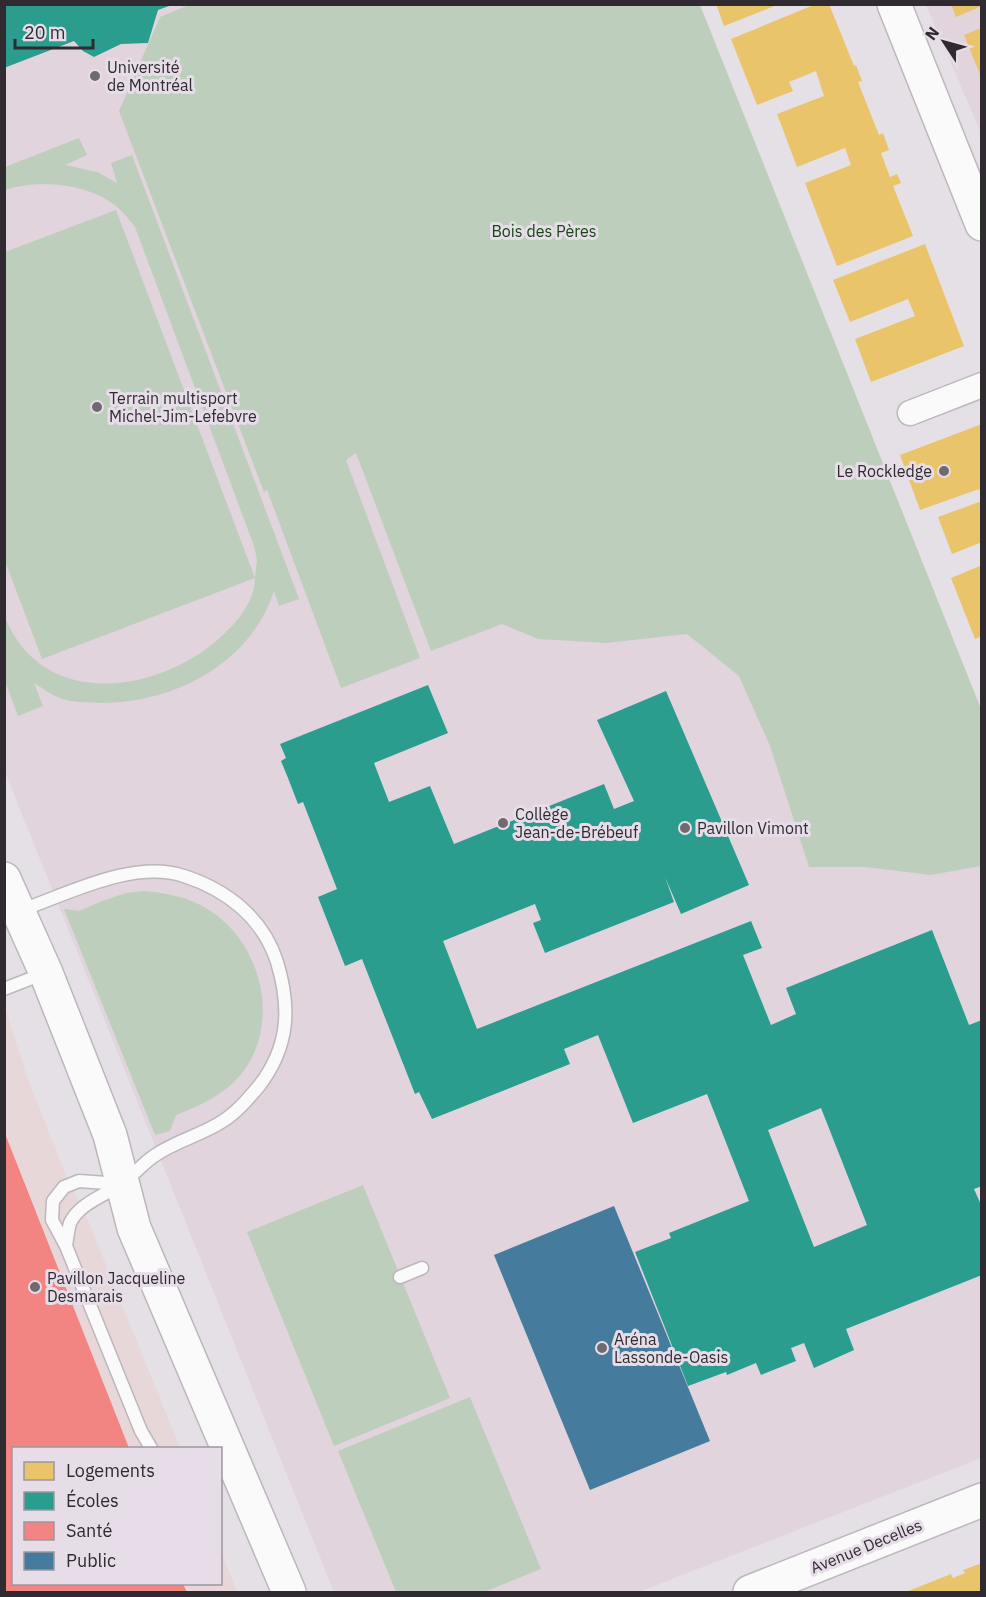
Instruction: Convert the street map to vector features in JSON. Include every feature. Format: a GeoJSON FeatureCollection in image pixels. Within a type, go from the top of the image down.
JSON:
{"type":"FeatureCollection","features":[{"type":"Feature","properties":{"kind":"main road"},"geometry":{"type":"LineString","coordinates":[[894,4],[981,224]]}},
{"type":"Feature","properties":{"kind":"main road"},"geometry":{"type":"LineString","coordinates":[[4,879],[46,973],[110,1135],[134,1228],[289,1593]]}},
{"type":"Feature","properties":{"kind":"main road","name":"Avenue Decelles"},"geometry":{"type":"LineString","coordinates":[[750,1593],[981,1500]]}},
{"type":"Feature","properties":{"kind":"street"},"geometry":{"type":"LineString","coordinates":[[910,413],[981,385]]}},
{"type":"Feature","properties":{"kind":"lane"},"geometry":{"type":"LineString","coordinates":[[18,911],[112,877],[161,870],[206,884],[230,897],[252,917],[266,936],[284,985],[285,1015],[281,1045],[276,1061],[247,1101],[223,1122],[155,1155],[122,1184],[88,1204],[76,1214],[70,1225],[66,1246]]}},
{"type":"Feature","properties":{"kind":"lane"},"geometry":{"type":"LineString","coordinates":[[4,989],[46,973]]}},
{"type":"Feature","properties":{"kind":"lane"},"geometry":{"type":"LineString","coordinates":[[122,1184],[79,1181],[64,1186],[53,1201],[52,1220],[66,1246],[141,1431],[150,1447]]}},
{"type":"Feature","properties":{"kind":"lane"},"geometry":{"type":"LineString","coordinates":[[400,1277],[422,1268]]}},
{"type":"Feature","properties":{"kind":"lane"},"geometry":{"type":"LineString","coordinates":[[140,1447],[141,1431]]}},
{"type":"Feature","properties":{"kind":"shaded area","name":"Collège Jean-de-Brébeuf"},"geometry":{"type":"Polygon","coordinates":[[[4,5],[700,5],[981,709],[981,1458],[639,1592],[334,1592],[5,772],[4,5]]]}},
{"type":"Feature","properties":{"kind":"shaded area"},"geometry":{"type":"Polygon","coordinates":[[[926,5],[981,5],[981,133],[926,5]]]}},
{"type":"Feature","properties":{"kind":"shaded area"},"geometry":{"type":"Polygon","coordinates":[[[4,1004],[27,1077],[64,1171],[89,1223],[180,1447],[12,1447],[12,1585],[222,1585],[222,1554],[237,1592],[5,1592],[4,1004]]]}},
{"type":"Feature","properties":{"kind":"green space","name":"Bois des Pères"},"geometry":{"type":"Polygon","coordinates":[[[191,4],[700,5],[981,709],[981,866],[931,875],[865,867],[809,867],[770,746],[739,676],[687,634],[606,643],[538,639],[502,624],[431,651],[356,453],[346,460],[420,658],[341,688],[267,490],[264,492],[119,111],[160,17],[191,4]]]}},
{"type":"Feature","properties":{"kind":"green space"},"geometry":{"type":"Polygon","coordinates":[[[79,138],[87,155],[65,165],[97,172],[117,183],[111,163],[132,155],[299,599],[279,606],[274,591],[263,616],[248,639],[229,658],[207,674],[182,687],[156,696],[102,703],[66,700],[34,683],[43,706],[18,716],[5,681],[5,617],[23,648],[47,668],[75,680],[106,684],[139,680],[170,669],[200,653],[225,633],[246,608],[254,586],[257,560],[254,546],[135,227],[116,206],[105,198],[77,188],[47,184],[5,190],[5,167],[79,138]]]}},
{"type":"Feature","properties":{"kind":"green space","name":"Terrain multisport Michel-Jim-Lefebvre"},"geometry":{"type":"Polygon","coordinates":[[[116,210],[255,578],[42,659],[5,561],[5,252],[116,210]]]}},
{"type":"Feature","properties":{"kind":"green space"},"geometry":{"type":"Polygon","coordinates":[[[144,891],[169,894],[194,902],[209,910],[228,926],[244,945],[255,968],[261,992],[263,1017],[258,1041],[248,1064],[232,1084],[198,1106],[176,1115],[170,1131],[155,1135],[64,909],[79,911],[126,893],[144,891]]]}},
{"type":"Feature","properties":{"kind":"green space"},"geometry":{"type":"Polygon","coordinates":[[[363,1185],[450,1398],[334,1446],[247,1232],[363,1185]]]}},
{"type":"Feature","properties":{"kind":"green space"},"geometry":{"type":"Polygon","coordinates":[[[470,1397],[541,1569],[484,1592],[396,1592],[338,1451],[470,1397]]]}},
{"type":"Feature","properties":{"kind":"building: Logements"},"geometry":{"type":"Polygon","coordinates":[[[716,4],[777,4],[777,5],[724,26],[716,4]]]}},
{"type":"Feature","properties":{"kind":"building: Logements"},"geometry":{"type":"Polygon","coordinates":[[[816,4],[829,4],[854,66],[856,65],[862,81],[858,82],[879,135],[883,133],[889,150],[881,153],[890,177],[897,174],[901,183],[893,186],[913,236],[837,266],[805,183],[851,165],[845,148],[797,167],[777,114],[824,96],[816,71],[789,82],[793,91],[757,105],[731,39],[816,4]]]}},
{"type":"Feature","properties":{"kind":"building: Logements"},"geometry":{"type":"Polygon","coordinates":[[[951,4],[982,4],[982,6],[956,17],[951,4]]]}},
{"type":"Feature","properties":{"kind":"building: Logements"},"geometry":{"type":"Polygon","coordinates":[[[981,28],[981,77],[964,35],[981,28]]]}},
{"type":"Feature","properties":{"kind":"building: Logements"},"geometry":{"type":"Polygon","coordinates":[[[925,244],[964,346],[871,382],[855,339],[915,316],[908,299],[850,322],[833,280],[925,244]]]}},
{"type":"Feature","properties":{"kind":"building: Logements","name":"Le Rockledge"},"geometry":{"type":"Polygon","coordinates":[[[982,424],[982,496],[979,489],[920,510],[900,455],[982,424]]]}},
{"type":"Feature","properties":{"kind":"building: Logements"},"geometry":{"type":"Polygon","coordinates":[[[982,501],[982,542],[952,554],[938,517],[982,501]]]}},
{"type":"Feature","properties":{"kind":"building: Logements"},"geometry":{"type":"Polygon","coordinates":[[[982,565],[982,636],[975,639],[951,578],[982,565]]]}},
{"type":"Feature","properties":{"kind":"building: Logements"},"geometry":{"type":"Polygon","coordinates":[[[982,1563],[982,1592],[906,1592],[951,1574],[953,1578],[965,1573],[963,1570],[982,1563]]]}},
{"type":"Feature","properties":{"kind":"building: Écoles"},"geometry":{"type":"Polygon","coordinates":[[[4,4],[172,5],[158,10],[148,43],[121,44],[94,57],[83,51],[74,41],[4,68],[4,4]]]}},
{"type":"Feature","properties":{"kind":"building: Écoles"},"geometry":{"type":"Polygon","coordinates":[[[428,685],[448,733],[374,763],[389,802],[430,786],[454,844],[604,784],[614,809],[634,801],[597,720],[666,691],[749,885],[681,914],[665,877],[674,902],[545,953],[533,923],[541,920],[535,904],[443,941],[477,1029],[751,921],[762,948],[743,955],[771,1025],[796,1014],[786,988],[932,930],[969,1025],[982,1020],[982,1186],[974,1189],[982,1207],[982,1275],[846,1329],[854,1350],[814,1368],[804,1343],[791,1348],[796,1361],[761,1375],[756,1363],[727,1375],[726,1372],[688,1386],[635,1252],[671,1238],[669,1233],[749,1201],[707,1094],[633,1123],[598,1035],[564,1049],[570,1064],[432,1119],[419,1092],[415,1094],[362,959],[345,966],[318,897],[337,889],[303,802],[298,804],[281,761],[286,758],[280,744],[428,685]],[[821,1108],[768,1130],[814,1247],[867,1225],[821,1108]]]}},
{"type":"Feature","properties":{"kind":"building: Santé","name":"Pavillon Jacqueline Desmarais"},"geometry":{"type":"Polygon","coordinates":[[[4,1131],[129,1447],[12,1447],[12,1585],[184,1585],[187,1592],[4,1592],[4,1131]]]}},
{"type":"Feature","properties":{"kind":"building: Public","name":"Aréna Lassonde-Oasis"},"geometry":{"type":"Polygon","coordinates":[[[614,1206],[710,1441],[590,1490],[494,1255],[614,1206]]]}},
{"type":"Feature","properties":{"kind":"place","name":"Université de Montréal"},"geometry":{"type":"Point","coordinates":[95,76]}},
{"type":"Feature","properties":{"kind":"place","name":"Terrain multisport Michel-Jim-Lefebvre"},"geometry":{"type":"Point","coordinates":[97,407]}},
{"type":"Feature","properties":{"kind":"place","name":"Le Rockledge"},"geometry":{"type":"Point","coordinates":[944,471]}},
{"type":"Feature","properties":{"kind":"place","name":"Collège Jean-de-Brébeuf"},"geometry":{"type":"Point","coordinates":[503,823]}},
{"type":"Feature","properties":{"kind":"place","name":"Pavillon Vimont"},"geometry":{"type":"Point","coordinates":[685,828]}},
{"type":"Feature","properties":{"kind":"place","name":"Pavillon Jacqueline Desmarais"},"geometry":{"type":"Point","coordinates":[35,1287]}},
{"type":"Feature","properties":{"kind":"place","name":"Aréna Lassonde-Oasis"},"geometry":{"type":"Point","coordinates":[602,1348]}}]}
